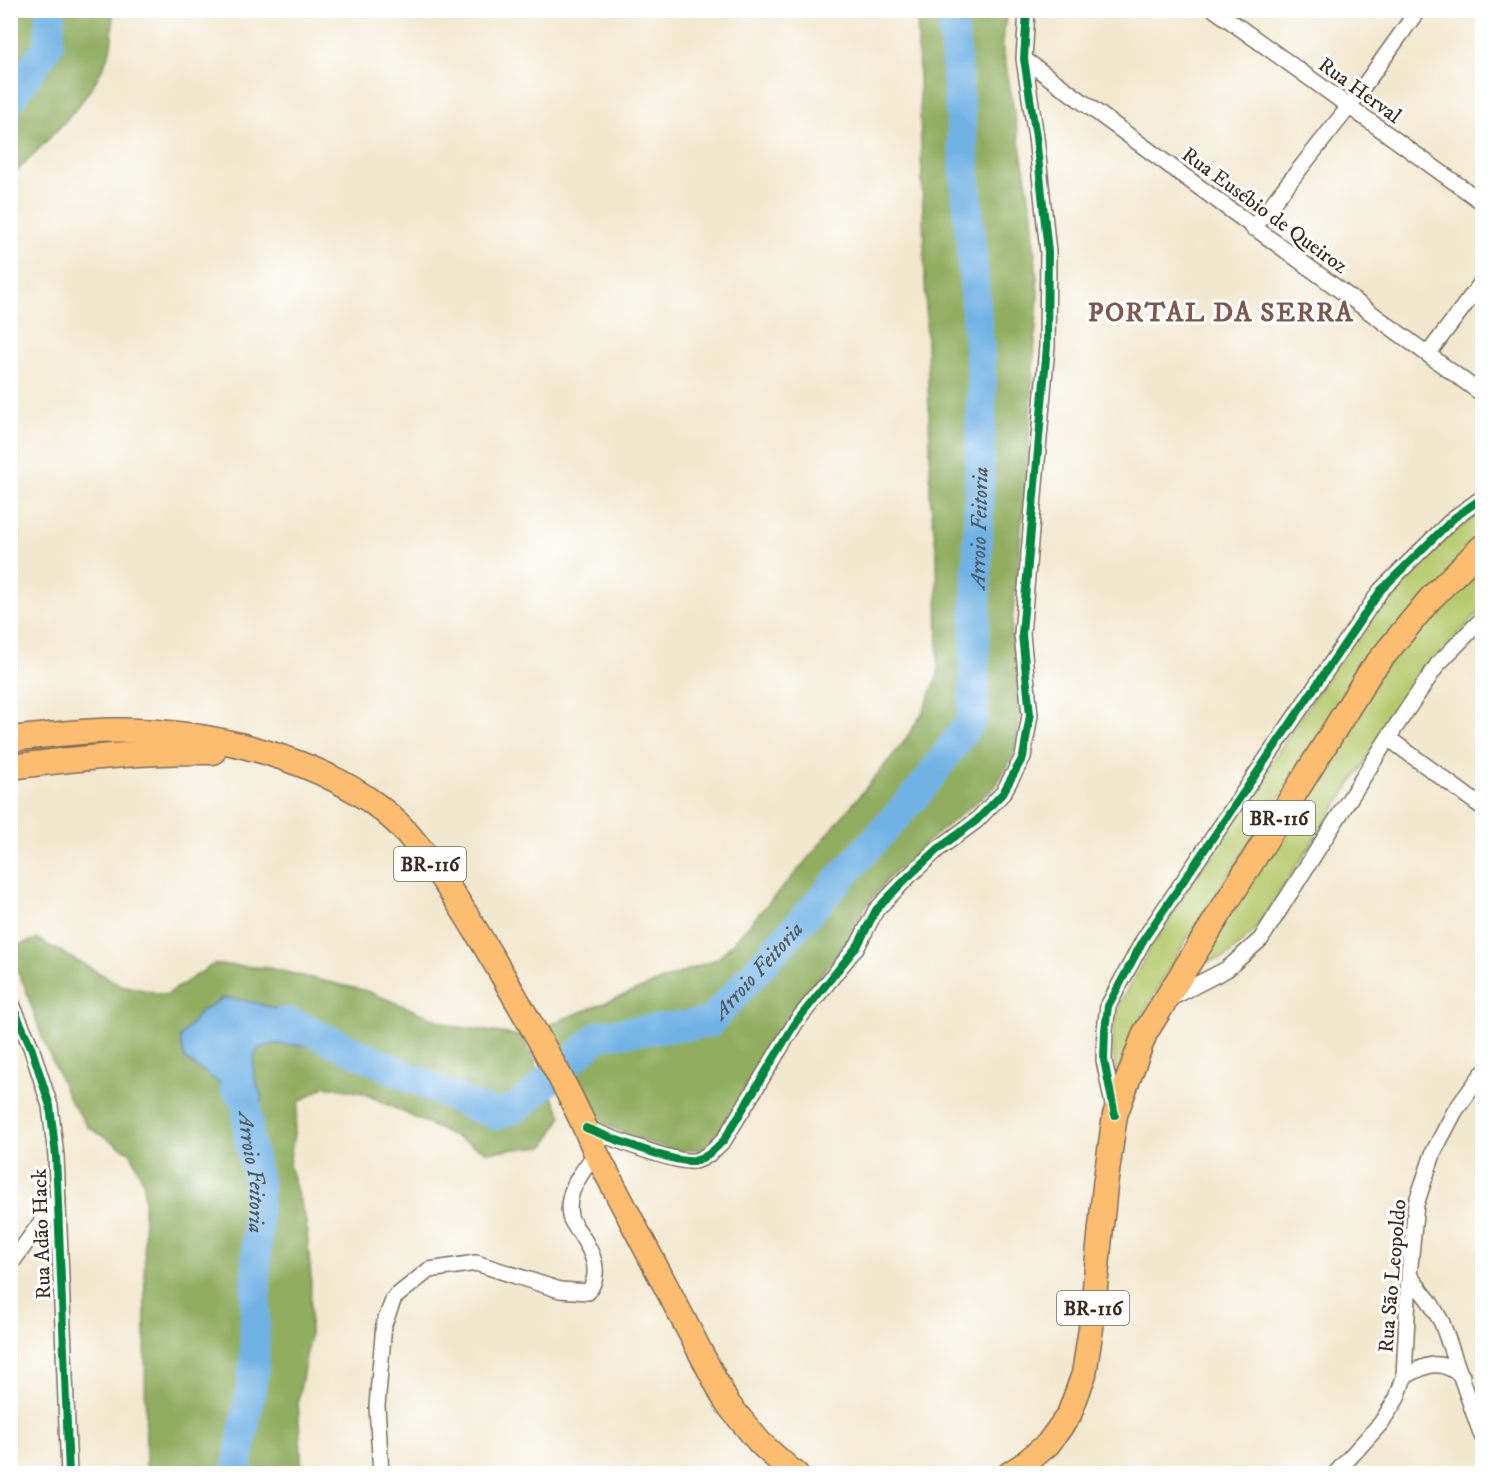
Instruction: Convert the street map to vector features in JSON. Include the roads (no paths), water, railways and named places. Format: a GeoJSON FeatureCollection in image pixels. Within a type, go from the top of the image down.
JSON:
{"type":"FeatureCollection","features":[{"type":"Feature","properties":{"kind":"main road","name":"BR-116"},"geometry":{"type":"LineString","coordinates":[[1009,1473],[1023,1465],[1048,1444],[1068,1415],[1084,1374],[1115,1115],[1145,1033],[1371,671],[1430,598],[1482,547]]}},
{"type":"Feature","properties":{"kind":"main road","name":"BR-116"},"geometry":{"type":"LineString","coordinates":[[10,739],[69,733],[137,731],[198,736],[272,753],[326,774],[372,802],[406,833],[463,907],[534,1032],[585,1124],[596,1153],[727,1403],[760,1443],[796,1473]]}},
{"type":"Feature","properties":{"kind":"main road","name":"BR-116"},"geometry":{"type":"LineString","coordinates":[[10,767],[82,758],[176,751],[272,753]]}},
{"type":"Feature","properties":{"kind":"street"},"geometry":{"type":"LineString","coordinates":[[585,1124],[654,1153],[692,1162],[709,1155],[724,1140],[796,1022],[858,945],[876,910],[938,849],[976,820],[1003,793],[1023,757],[1030,715],[1022,634],[1047,346],[1048,252],[1036,137],[1024,58],[1027,10]]}},
{"type":"Feature","properties":{"kind":"street"},"geometry":{"type":"LineString","coordinates":[[1253,228],[1348,108],[1418,10]]}},
{"type":"Feature","properties":{"kind":"street","name":"Rua Herval"},"geometry":{"type":"LineString","coordinates":[[1218,12],[1348,108],[1482,202]]}},
{"type":"Feature","properties":{"kind":"street","name":"Rua Eusébio de Queiroz"},"geometry":{"type":"LineString","coordinates":[[1024,58],[1482,394]]}},
{"type":"Feature","properties":{"kind":"street"},"geometry":{"type":"LineString","coordinates":[[1428,354],[1482,282]]}},
{"type":"Feature","properties":{"kind":"street"},"geometry":{"type":"LineString","coordinates":[[1115,1115],[1104,1060],[1108,1006],[1144,939],[1381,590],[1454,518],[1482,498]]}},
{"type":"Feature","properties":{"kind":"street"},"geometry":{"type":"LineString","coordinates":[[1165,1001],[1227,969],[1261,939],[1388,738],[1438,664],[1482,619]]}},
{"type":"Feature","properties":{"kind":"street"},"geometry":{"type":"LineString","coordinates":[[1388,738],[1482,807]]}},
{"type":"Feature","properties":{"kind":"street","name":"Rua Adão Hack"},"geometry":{"type":"LineString","coordinates":[[10,1000],[31,1047],[50,1106],[56,1156],[69,1473]]}},
{"type":"Feature","properties":{"kind":"street","name":"Rua São Leopoldo"},"geometry":{"type":"LineString","coordinates":[[1335,1473],[1381,1423],[1397,1398],[1404,1377],[1409,1275],[1416,1204],[1434,1151],[1455,1111],[1482,1074]]}},
{"type":"Feature","properties":{"kind":"street"},"geometry":{"type":"LineString","coordinates":[[381,1473],[377,1406],[384,1324],[393,1298],[429,1270],[476,1263],[560,1290],[588,1292],[595,1282],[595,1264],[570,1216],[571,1196],[580,1175],[596,1153]]}},
{"type":"Feature","properties":{"kind":"street"},"geometry":{"type":"LineString","coordinates":[[10,1265],[58,1199]]}},
{"type":"Feature","properties":{"kind":"street"},"geometry":{"type":"LineString","coordinates":[[1409,1275],[1430,1302],[1442,1323],[1462,1376]]}},
{"type":"Feature","properties":{"kind":"street"},"geometry":{"type":"LineString","coordinates":[[1404,1377],[1428,1366],[1443,1364],[1453,1368],[1476,1395],[1482,1436]]}},
{"type":"Feature","properties":{"kind":"water"},"geometry":{"type":"Polygon","coordinates":[[[223,998],[254,1002],[284,1013],[322,1036],[325,1047],[275,1044],[258,1049],[255,1055],[254,1074],[263,1099],[248,1122],[246,1101],[185,1059],[180,1038],[200,1012],[223,998]]]}},
{"type":"Feature","properties":{"kind":"waterway","name":"Arroio Feitoria"},"geometry":{"type":"LineString","coordinates":[[10,100],[49,44],[50,10]]}},
{"type":"Feature","properties":{"kind":"waterway","name":"Arroio Feitoria"},"geometry":{"type":"LineString","coordinates":[[284,1022],[295,1024],[497,1115],[519,1106],[600,1035],[709,1023],[922,788],[973,718],[982,382],[952,10]]}},
{"type":"Feature","properties":{"kind":"waterway","name":"Arroio Feitoria"},"geometry":{"type":"LineString","coordinates":[[235,1087],[246,1101],[249,1140],[258,1182],[254,1371],[236,1474]]}},
{"type":"Feature","properties":{"kind":"district","name":"PORTAL DA SERRA"},"geometry":{"type":"Point","coordinates":[1221,312]}}]}
